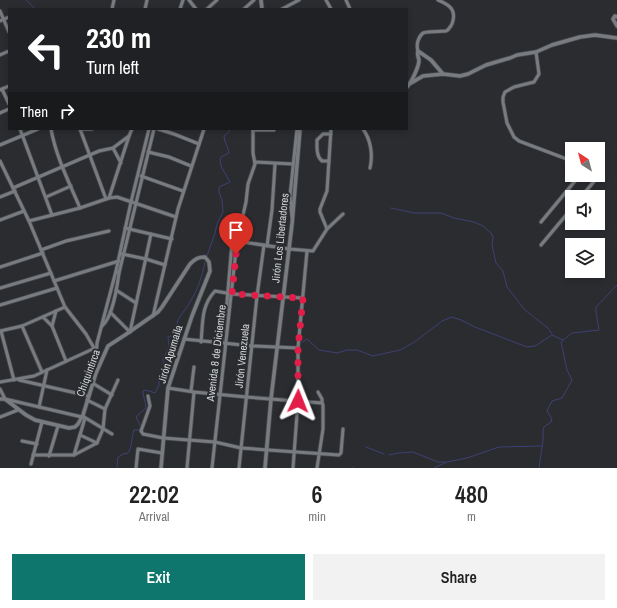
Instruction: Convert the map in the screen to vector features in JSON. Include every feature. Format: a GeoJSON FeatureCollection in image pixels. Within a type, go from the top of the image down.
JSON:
{"type":"FeatureCollection","features":[{"type":"Feature","properties":{"kind":"street"},"geometry":{"type":"LineString","coordinates":[[188,0],[195,8]]}},
{"type":"Feature","properties":{"kind":"street"},"geometry":{"type":"LineString","coordinates":[[208,8],[217,0]]}},
{"type":"Feature","properties":{"kind":"street"},"geometry":{"type":"LineString","coordinates":[[245,8],[255,0],[261,2]]}},
{"type":"Feature","properties":{"kind":"street"},"geometry":{"type":"LineString","coordinates":[[284,8],[299,0]]}},
{"type":"Feature","properties":{"kind":"street"},"geometry":{"type":"LineString","coordinates":[[410,84],[419,62],[417,46],[421,35],[427,32],[446,31],[450,28],[454,16],[453,10],[438,0]]}},
{"type":"Feature","properties":{"kind":"street"},"geometry":{"type":"LineString","coordinates":[[0,11],[2,21],[8,30]]}},
{"type":"Feature","properties":{"kind":"street"},"geometry":{"type":"LineString","coordinates":[[617,17],[615,16],[613,18],[617,26]]}},
{"type":"Feature","properties":{"kind":"street"},"geometry":{"type":"LineString","coordinates":[[410,84],[423,76],[443,74],[460,76],[468,74],[486,65],[517,55],[536,52],[552,45],[580,37],[595,35],[617,38]]}},
{"type":"Feature","properties":{"kind":"street"},"geometry":{"type":"LineString","coordinates":[[418,51],[431,60],[443,74]]}},
{"type":"Feature","properties":{"kind":"street"},"geometry":{"type":"LineString","coordinates":[[536,52],[539,77],[534,82],[514,87],[505,92],[503,102],[506,117],[511,132],[519,141],[527,146],[545,150],[565,159]]}},
{"type":"Feature","properties":{"kind":"street"},"geometry":{"type":"LineString","coordinates":[[1,89],[8,102]]}},
{"type":"Feature","properties":{"kind":"street"},"geometry":{"type":"LineString","coordinates":[[20,130],[52,215]]}},
{"type":"Feature","properties":{"kind":"street"},"geometry":{"type":"LineString","coordinates":[[0,145],[36,130]]}},
{"type":"Feature","properties":{"kind":"street"},"geometry":{"type":"LineString","coordinates":[[51,130],[62,168],[80,208]]}},
{"type":"Feature","properties":{"kind":"street"},"geometry":{"type":"LineString","coordinates":[[80,130],[108,199]]}},
{"type":"Feature","properties":{"kind":"street"},"geometry":{"type":"LineString","coordinates":[[108,199],[132,130]]}},
{"type":"Feature","properties":{"kind":"street"},"geometry":{"type":"LineString","coordinates":[[112,395],[94,384],[90,376],[96,357],[96,347],[118,272],[125,228],[149,130]]}},
{"type":"Feature","properties":{"kind":"street"},"geometry":{"type":"LineString","coordinates":[[102,326],[107,322],[111,314],[116,290],[119,261],[131,229],[153,130]]}},
{"type":"Feature","properties":{"kind":"street"},"geometry":{"type":"LineString","coordinates":[[161,130],[199,144]]}},
{"type":"Feature","properties":{"kind":"street"},"geometry":{"type":"LineString","coordinates":[[153,316],[183,191],[204,130]]}},
{"type":"Feature","properties":{"kind":"street"},"geometry":{"type":"LineString","coordinates":[[238,241],[248,184],[255,164],[253,130],[274,130]]}},
{"type":"Feature","properties":{"kind":"street"},"geometry":{"type":"LineString","coordinates":[[255,162],[295,164],[297,130]]}},
{"type":"Feature","properties":{"kind":"street","name":"Jirón Los Libertadores"},"geometry":{"type":"LineString","coordinates":[[265,468],[271,399],[289,249],[295,164],[300,130]]}},
{"type":"Feature","properties":{"kind":"street"},"geometry":{"type":"LineString","coordinates":[[327,229],[320,209],[327,192],[331,130]]}},
{"type":"Feature","properties":{"kind":"street"},"geometry":{"type":"LineString","coordinates":[[364,130],[369,141],[372,161],[370,168]]}},
{"type":"Feature","properties":{"kind":"street"},"geometry":{"type":"LineString","coordinates":[[329,161],[322,161],[319,158],[317,154],[317,140],[323,134],[331,134]]}},
{"type":"Feature","properties":{"kind":"street"},"geometry":{"type":"LineString","coordinates":[[0,196],[90,155],[113,148],[129,136]]}},
{"type":"Feature","properties":{"kind":"street"},"geometry":{"type":"LineString","coordinates":[[113,148],[121,163]]}},
{"type":"Feature","properties":{"kind":"street"},"geometry":{"type":"LineString","coordinates":[[144,151],[169,157],[191,166]]}},
{"type":"Feature","properties":{"kind":"street"},"geometry":{"type":"LineString","coordinates":[[0,161],[2,172],[14,190],[29,221],[65,307],[96,347]]}},
{"type":"Feature","properties":{"kind":"street","name":"Jirón Venezuela"},"geometry":{"type":"LineString","coordinates":[[239,468],[256,296],[272,210],[275,164]]}},
{"type":"Feature","properties":{"kind":"street"},"geometry":{"type":"LineString","coordinates":[[138,175],[183,191]]}},
{"type":"Feature","properties":{"kind":"street"},"geometry":{"type":"LineString","coordinates":[[541,222],[574,182]]}},
{"type":"Feature","properties":{"kind":"street"},"geometry":{"type":"LineString","coordinates":[[587,190],[594,182]]}},
{"type":"Feature","properties":{"kind":"street"},"geometry":{"type":"LineString","coordinates":[[46,196],[70,186]]}},
{"type":"Feature","properties":{"kind":"street"},"geometry":{"type":"LineString","coordinates":[[29,221],[117,197],[176,217]]}},
{"type":"Feature","properties":{"kind":"street"},"geometry":{"type":"LineString","coordinates":[[0,220],[24,211]]}},
{"type":"Feature","properties":{"kind":"street"},"geometry":{"type":"LineString","coordinates":[[221,344],[228,293],[232,244],[238,241],[289,249],[307,251],[315,250],[327,229],[343,214]]}},
{"type":"Feature","properties":{"kind":"street"},"geometry":{"type":"LineString","coordinates":[[541,245],[565,216]]}},
{"type":"Feature","properties":{"kind":"street"},"geometry":{"type":"LineString","coordinates":[[125,228],[172,239]]}},
{"type":"Feature","properties":{"kind":"street"},"geometry":{"type":"LineString","coordinates":[[0,267],[66,242],[109,231]]}},
{"type":"Feature","properties":{"kind":"street"},"geometry":{"type":"LineString","coordinates":[[130,332],[151,234]]}},
{"type":"Feature","properties":{"kind":"street","name":"Avenida 8 de Diciembre"},"geometry":{"type":"LineString","coordinates":[[212,468],[238,241]]}},
{"type":"Feature","properties":{"kind":"street"},"geometry":{"type":"LineString","coordinates":[[293,468],[298,401],[298,348],[307,251]]}},
{"type":"Feature","properties":{"kind":"street"},"geometry":{"type":"LineString","coordinates":[[122,254],[165,264]]}},
{"type":"Feature","properties":{"kind":"street","name":"Chiquintirca"},"geometry":{"type":"LineString","coordinates":[[83,417],[88,398],[108,346],[153,316],[162,308],[190,264],[195,259],[200,257]]}},
{"type":"Feature","properties":{"kind":"street","name":"Jirón Apumaila"},"geometry":{"type":"LineString","coordinates":[[161,468],[168,388],[194,309],[210,271],[208,259],[200,257]]}},
{"type":"Feature","properties":{"kind":"street"},"geometry":{"type":"LineString","coordinates":[[54,281],[119,261]]}},
{"type":"Feature","properties":{"kind":"street"},"geometry":{"type":"LineString","coordinates":[[0,288],[51,273]]}},
{"type":"Feature","properties":{"kind":"street"},"geometry":{"type":"LineString","coordinates":[[0,305],[57,288]]}},
{"type":"Feature","properties":{"kind":"street"},"geometry":{"type":"LineString","coordinates":[[116,290],[136,303]]}},
{"type":"Feature","properties":{"kind":"street"},"geometry":{"type":"LineString","coordinates":[[201,342],[204,307],[215,291],[256,296],[303,298]]}},
{"type":"Feature","properties":{"kind":"street"},"geometry":{"type":"LineString","coordinates":[[15,380],[0,331],[22,326],[65,307]]}},
{"type":"Feature","properties":{"kind":"street"},"geometry":{"type":"LineString","coordinates":[[107,309],[130,332]]}},
{"type":"Feature","properties":{"kind":"street"},"geometry":{"type":"LineString","coordinates":[[52,326],[56,312]]}},
{"type":"Feature","properties":{"kind":"street"},"geometry":{"type":"LineString","coordinates":[[43,317],[52,326],[66,361]]}},
{"type":"Feature","properties":{"kind":"street"},"geometry":{"type":"LineString","coordinates":[[22,326],[42,372]]}},
{"type":"Feature","properties":{"kind":"street"},"geometry":{"type":"LineString","coordinates":[[184,339],[226,345],[298,348]]}},
{"type":"Feature","properties":{"kind":"street"},"geometry":{"type":"LineString","coordinates":[[0,382],[34,376],[96,347]]}},
{"type":"Feature","properties":{"kind":"street"},"geometry":{"type":"LineString","coordinates":[[188,468],[194,367]]}},
{"type":"Feature","properties":{"kind":"street"},"geometry":{"type":"LineString","coordinates":[[39,407],[47,370]]}},
{"type":"Feature","properties":{"kind":"street"},"geometry":{"type":"LineString","coordinates":[[15,380],[88,398],[105,409]]}},
{"type":"Feature","properties":{"kind":"street"},"geometry":{"type":"LineString","coordinates":[[33,455],[74,455],[97,443],[103,429],[105,409],[118,380]]}},
{"type":"Feature","properties":{"kind":"street"},"geometry":{"type":"LineString","coordinates":[[168,388],[193,392],[322,404]]}},
{"type":"Feature","properties":{"kind":"street"},"geometry":{"type":"LineString","coordinates":[[0,389],[6,399],[18,410],[29,417],[42,422],[70,428],[76,427],[83,417]]}},
{"type":"Feature","properties":{"kind":"street"},"geometry":{"type":"LineString","coordinates":[[317,468],[323,429],[322,400],[318,392]]}},
{"type":"Feature","properties":{"kind":"street"},"geometry":{"type":"LineString","coordinates":[[148,396],[150,406],[141,431],[143,434],[163,438],[214,442],[241,448],[339,455],[341,453],[342,429]]}},
{"type":"Feature","properties":{"kind":"street"},"geometry":{"type":"LineString","coordinates":[[0,399],[6,399],[83,417],[112,434]]}},
{"type":"Feature","properties":{"kind":"street"},"geometry":{"type":"LineString","coordinates":[[0,417],[18,410]]}},
{"type":"Feature","properties":{"kind":"street"},"geometry":{"type":"LineString","coordinates":[[74,455],[80,435],[83,417]]}},
{"type":"Feature","properties":{"kind":"street"},"geometry":{"type":"LineString","coordinates":[[31,464],[42,422]]}},
{"type":"Feature","properties":{"kind":"street"},"geometry":{"type":"LineString","coordinates":[[50,456],[58,426]]}},
{"type":"Feature","properties":{"kind":"street"},"geometry":{"type":"LineString","coordinates":[[80,435],[97,443]]}},
{"type":"Feature","properties":{"kind":"street"},"geometry":{"type":"LineString","coordinates":[[22,441],[37,444]]}},
{"type":"Feature","properties":{"kind":"street"},"geometry":{"type":"LineString","coordinates":[[136,468],[138,449],[162,453]]}},
{"type":"Feature","properties":{"kind":"waterway"},"geometry":{"type":"LineString","coordinates":[[26,0],[34,8]]}},
{"type":"Feature","properties":{"kind":"waterway"},"geometry":{"type":"LineString","coordinates":[[207,256],[217,224],[223,212],[219,187],[230,182],[220,162],[221,157],[229,153],[224,136],[230,130]]}},
{"type":"Feature","properties":{"kind":"waterway"},"geometry":{"type":"LineString","coordinates":[[391,208],[414,213],[441,213],[483,226],[491,233],[493,237],[492,245],[496,263],[503,271],[507,287],[525,310],[548,328],[552,334]]}},
{"type":"Feature","properties":{"kind":"waterway"},"geometry":{"type":"LineString","coordinates":[[117,468],[118,457],[128,453],[130,450],[134,430],[140,430],[141,427],[136,417],[146,408],[143,391],[146,390],[155,393],[159,385],[159,378],[164,367],[163,359],[169,347],[168,337],[178,335],[178,320],[195,292],[201,278],[205,262]]}},
{"type":"Feature","properties":{"kind":"waterway"},"geometry":{"type":"LineString","coordinates":[[539,468],[543,430],[552,419],[547,411],[552,401],[562,398],[572,380],[567,370],[561,342],[572,333],[599,330],[596,307],[617,285]]}},
{"type":"Feature","properties":{"kind":"waterway"},"geometry":{"type":"LineString","coordinates":[[302,342],[307,339],[319,350],[337,353],[347,350],[357,350],[373,356],[400,350],[413,343],[442,321],[452,317],[527,347],[535,346],[552,335],[563,340]]}},
{"type":"Feature","properties":{"kind":"waterway"},"geometry":{"type":"LineString","coordinates":[[434,468],[447,462],[467,458],[499,447],[542,446]]}},
{"type":"Feature","properties":{"kind":"waterway"},"geometry":{"type":"LineString","coordinates":[[366,447],[384,454]]}},
{"type":"Feature","properties":{"kind":"waterway"},"geometry":{"type":"LineString","coordinates":[[389,455],[413,452],[438,462],[446,462]]}},
{"type":"Feature","properties":{"kind":"route"},"geometry":{"type":"LineString","coordinates":[[236,254],[232,294],[303,298],[298,348],[298,401]]}}]}
